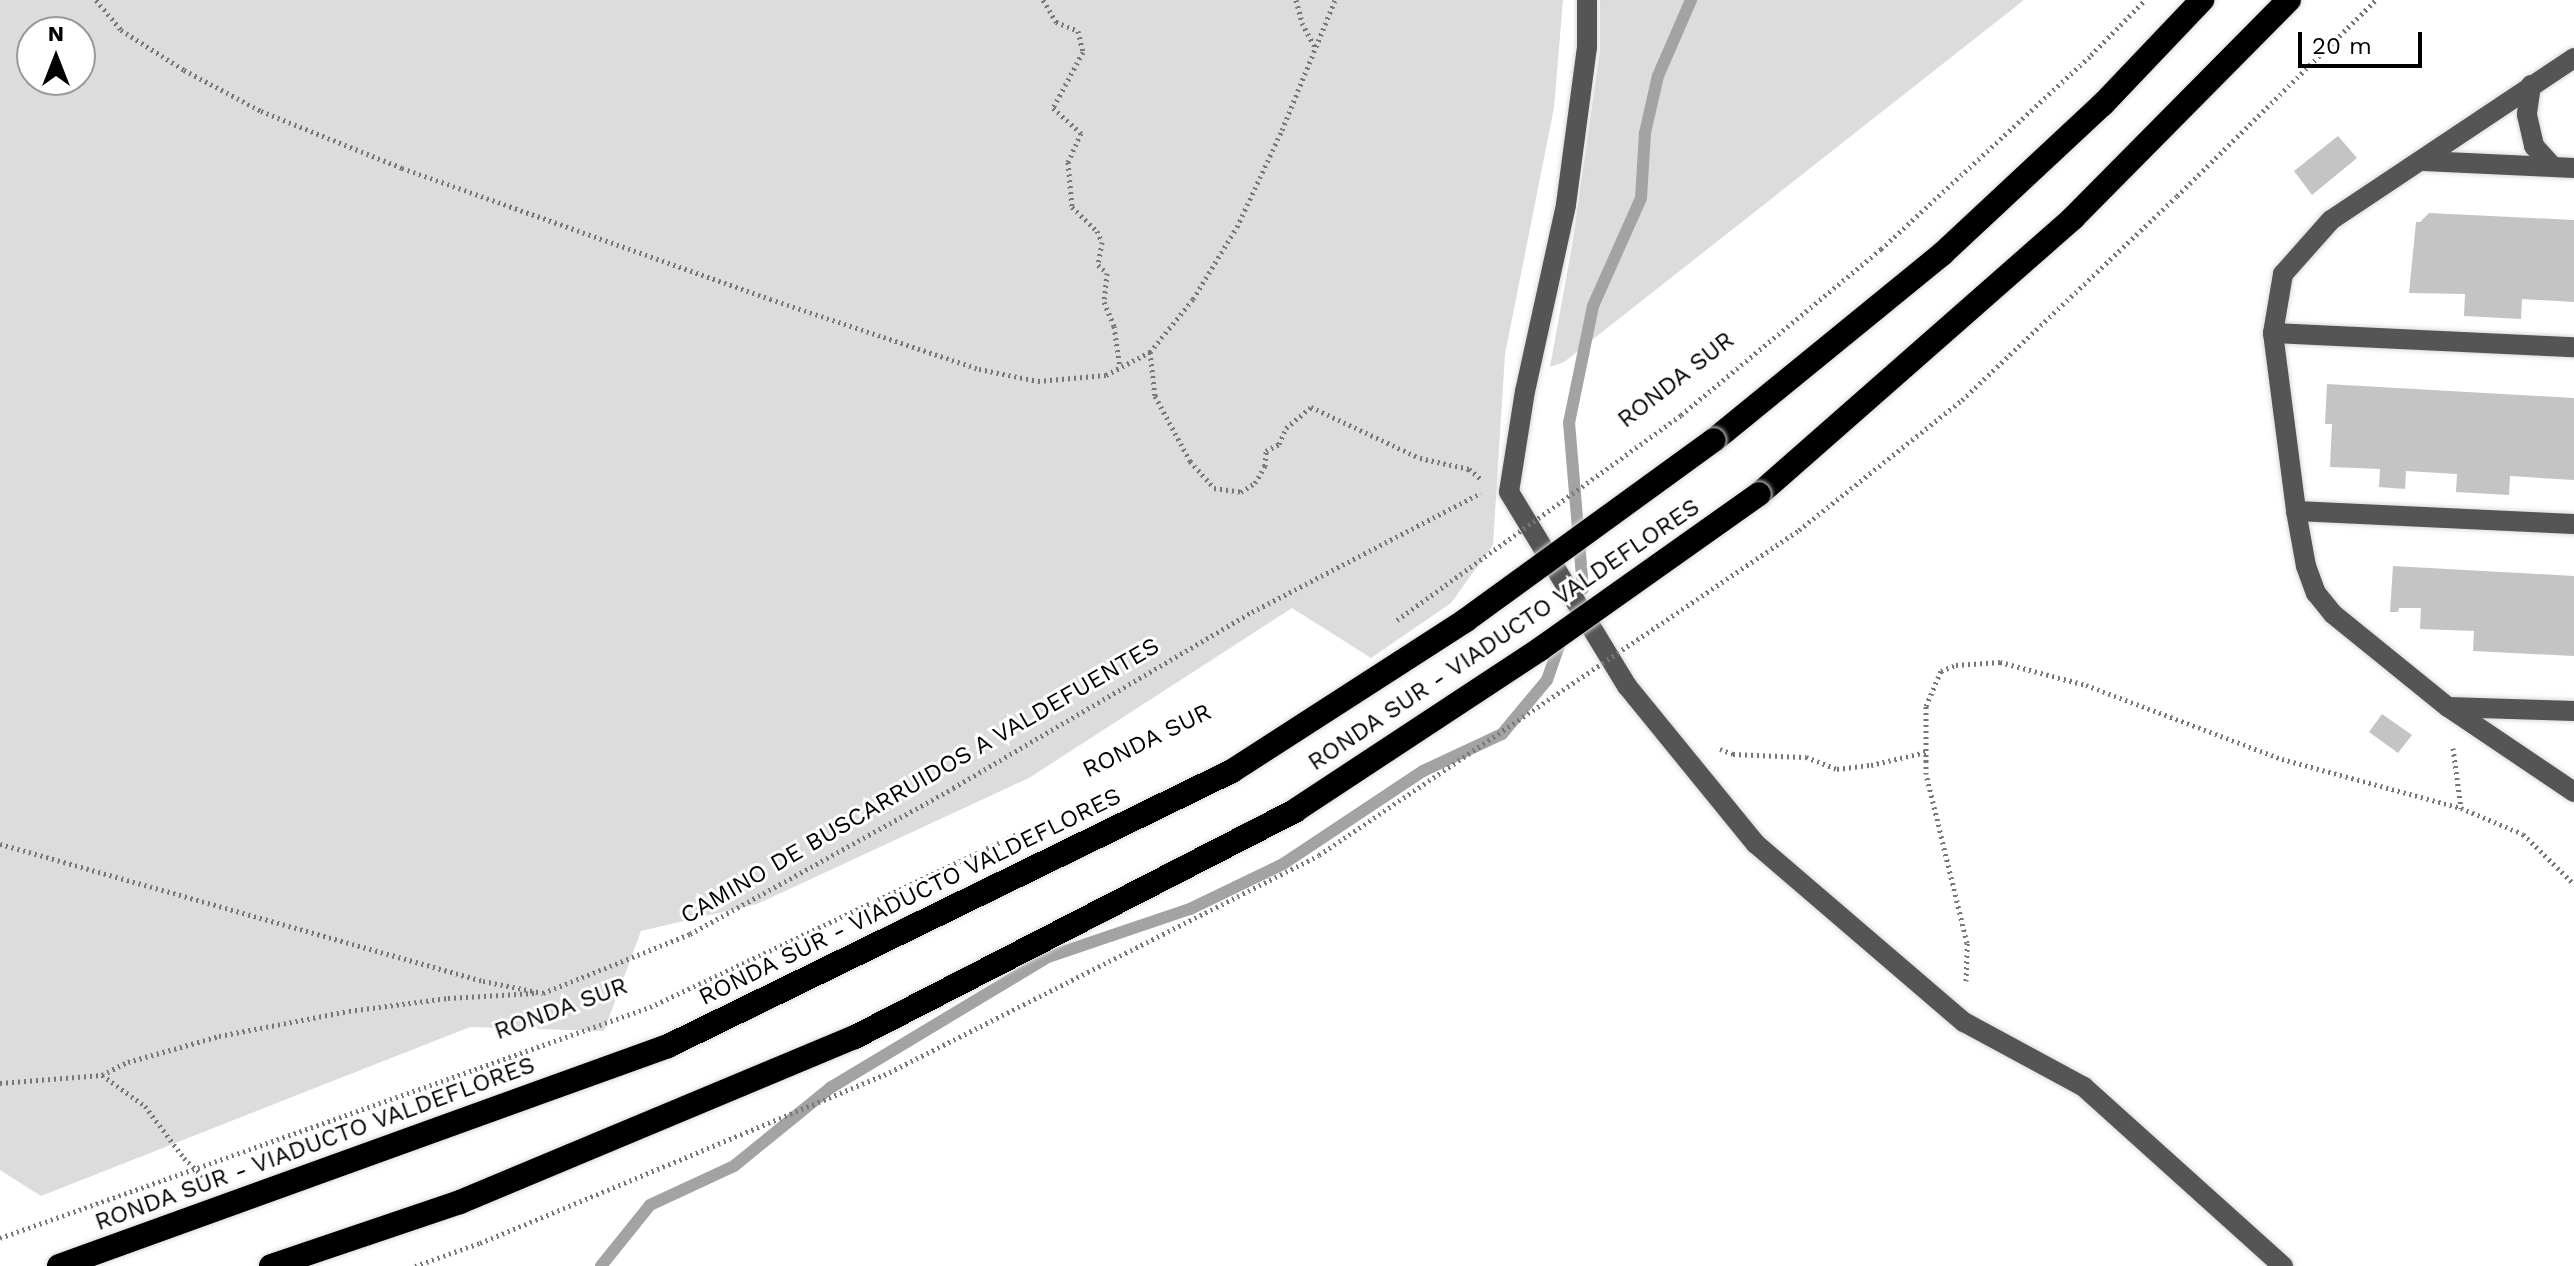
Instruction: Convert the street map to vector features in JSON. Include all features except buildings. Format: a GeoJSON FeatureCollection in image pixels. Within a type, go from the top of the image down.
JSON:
{"type":"FeatureCollection","features":[{"type":"Feature","properties":{"kind":"highway","name":"RONDA SUR - VIADUCTO VALDEFLORES"},"geometry":{"type":"LineString","coordinates":[[59,1266],[668,1046],[1232,771],[1466,620],[1714,440],[1942,254],[2103,104],[2202,0]]}},
{"type":"Feature","properties":{"kind":"highway","name":"RONDA SUR - VIADUCTO VALDEFLORES"},"geometry":{"type":"LineString","coordinates":[[271,1266],[460,1202],[855,1037],[1282,818],[1540,649],[1759,494],[2073,218],[2289,0]]}},
{"type":"Feature","properties":{"kind":"street"},"geometry":{"type":"LineString","coordinates":[[1587,0],[1587,47],[1566,205],[1525,391],[1509,492],[1627,686],[1756,844],[1964,1022],[2084,1087],[2283,1266]]}},
{"type":"Feature","properties":{"kind":"street"},"geometry":{"type":"LineString","coordinates":[[2574,58],[2424,161],[2331,220],[2283,274],[2273,333],[2296,511],[2306,566],[2316,593],[2333,614],[2448,707],[2574,792]]}},
{"type":"Feature","properties":{"kind":"street"},"geometry":{"type":"LineString","coordinates":[[2531,85],[2527,115],[2534,146],[2552,166]]}},
{"type":"Feature","properties":{"kind":"street"},"geometry":{"type":"LineString","coordinates":[[2424,161],[2574,168]]}},
{"type":"Feature","properties":{"kind":"street"},"geometry":{"type":"LineString","coordinates":[[2273,333],[2574,347]]}},
{"type":"Feature","properties":{"kind":"street"},"geometry":{"type":"LineString","coordinates":[[2296,511],[2574,524]]}},
{"type":"Feature","properties":{"kind":"street"},"geometry":{"type":"LineString","coordinates":[[2448,707],[2574,711]]}},
{"type":"Feature","properties":{"kind":"path"},"geometry":{"type":"LineString","coordinates":[[96,0],[121,30],[261,111],[416,173],[770,299],[979,369],[1038,381],[1106,375],[1120,368],[1150,352],[1193,299],[1237,227],[1335,0]]}},
{"type":"Feature","properties":{"kind":"path"},"geometry":{"type":"LineString","coordinates":[[1043,0],[1056,22],[1078,31],[1083,52],[1053,108],[1081,133],[1068,162],[1072,207],[1097,231],[1102,242],[1098,265],[1107,273],[1104,302],[1114,326],[1120,368]]}},
{"type":"Feature","properties":{"kind":"path"},"geometry":{"type":"LineString","coordinates":[[1296,0],[1302,23],[1316,48]]}},
{"type":"Feature","properties":{"kind":"path","name":"RONDA SUR"},"geometry":{"type":"LineString","coordinates":[[1390,625],[1681,415],[1881,249],[2091,55],[2145,0]]}},
{"type":"Feature","properties":{"kind":"path"},"geometry":{"type":"LineString","coordinates":[[1799,530],[1962,400],[2177,196],[2376,0]]}},
{"type":"Feature","properties":{"kind":"path","name":"CAMINO DE BUSCARRUIDOS A VALDEFUENTES"},"geometry":{"type":"LineString","coordinates":[[543,993],[690,934],[953,788],[1252,612],[1492,487],[1469,469],[1420,458],[1311,407],[1286,428],[1279,444],[1266,451],[1265,466],[1255,483],[1241,492],[1214,488],[1190,461],[1155,396],[1150,352]]}},
{"type":"Feature","properties":{"kind":"path"},"geometry":{"type":"LineString","coordinates":[[1964,1022],[1967,943],[1926,774],[1926,706],[1941,671],[1956,665],[2000,662],[2086,685],[2282,759],[2461,808],[2523,834],[2574,884]]}},
{"type":"Feature","properties":{"kind":"path"},"geometry":{"type":"LineString","coordinates":[[2448,707],[2461,808]]}},
{"type":"Feature","properties":{"kind":"path"},"geometry":{"type":"LineString","coordinates":[[1673,742],[1700,740],[1733,754],[1806,757],[1837,769],[1871,765],[1926,752]]}},
{"type":"Feature","properties":{"kind":"path","name":"RONDA SUR"},"geometry":{"type":"LineString","coordinates":[[0,1238],[650,1007],[1027,830]]}},
{"type":"Feature","properties":{"kind":"path"},"geometry":{"type":"LineString","coordinates":[[0,844],[483,981],[543,993]]}},
{"type":"Feature","properties":{"kind":"path"},"geometry":{"type":"LineString","coordinates":[[0,1083],[102,1075],[128,1062],[219,1036],[349,1011],[448,998],[543,993]]}},
{"type":"Feature","properties":{"kind":"path"},"geometry":{"type":"LineString","coordinates":[[102,1075],[145,1106],[184,1158],[207,1180]]}},
{"type":"Feature","properties":{"kind":"shaded area"},"geometry":{"type":"Polygon","coordinates":[[[0,0],[1563,0],[1554,108],[1505,354],[1493,545],[1451,603],[1371,658],[1292,608],[1029,778],[757,904],[641,931],[604,1031],[470,1027],[41,1196],[0,1170],[0,0]]]}},
{"type":"Feature","properties":{"kind":"shaded area"},"geometry":{"type":"Polygon","coordinates":[[[1600,0],[2024,0],[1564,362],[1550,367],[1573,240],[1600,50],[1600,0]]]}},
{"type":"Feature","properties":{"kind":"waterway"},"geometry":{"type":"LineString","coordinates":[[1583,589],[1569,423],[1593,306],[1641,198],[1645,133],[1658,76],[1691,0]]}},
{"type":"Feature","properties":{"kind":"waterway"},"geometry":{"type":"LineString","coordinates":[[601,1266],[650,1205],[734,1166],[830,1088],[1048,957],[1190,909],[1283,864],[1423,771],[1502,734],[1547,680],[1562,637]]}}]}
